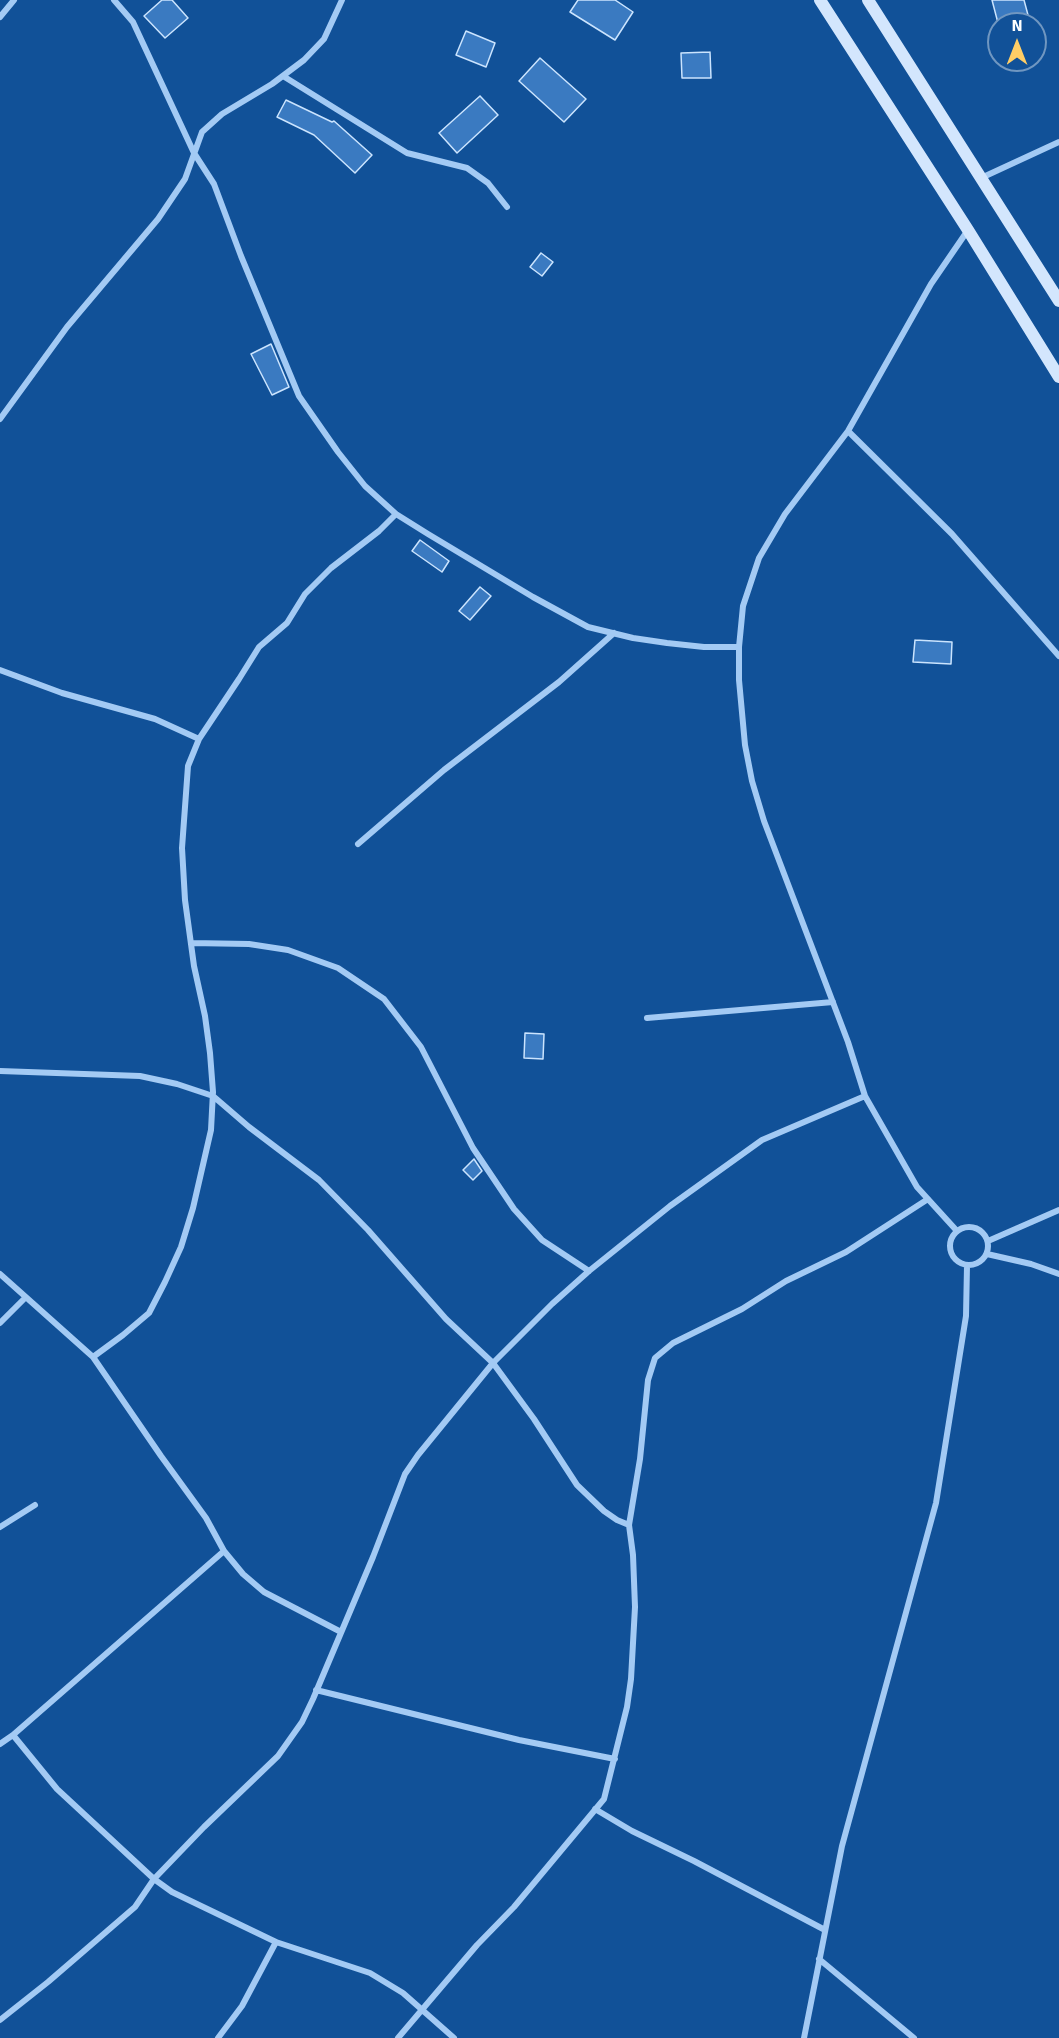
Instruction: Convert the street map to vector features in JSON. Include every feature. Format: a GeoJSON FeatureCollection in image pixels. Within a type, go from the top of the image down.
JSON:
{"type":"FeatureCollection","features":[{"type":"Feature","properties":{"kind":"main road"},"geometry":{"type":"LineString","coordinates":[[820,0],[968,230],[1059,377]]}},
{"type":"Feature","properties":{"kind":"main road"},"geometry":{"type":"LineString","coordinates":[[868,0],[1059,301]]}},
{"type":"Feature","properties":{"kind":"street"},"geometry":{"type":"LineString","coordinates":[[0,17],[14,0]]}},
{"type":"Feature","properties":{"kind":"street"},"geometry":{"type":"LineString","coordinates":[[114,0],[134,22],[194,153],[214,184],[299,396],[365,486],[396,514],[588,627],[633,638],[676,644],[739,647]]}},
{"type":"Feature","properties":{"kind":"street"},"geometry":{"type":"LineString","coordinates":[[0,419],[67,327],[158,219],[185,179],[202,132],[222,114],[283,76],[304,60],[324,39],[342,0]]}},
{"type":"Feature","properties":{"kind":"street"},"geometry":{"type":"LineString","coordinates":[[283,76],[407,153],[467,168],[488,183],[507,207]]}},
{"type":"Feature","properties":{"kind":"street"},"geometry":{"type":"LineString","coordinates":[[981,178],[1059,142]]}},
{"type":"Feature","properties":{"kind":"street"},"geometry":{"type":"LineString","coordinates":[[957,1231],[916,1187],[865,1096],[833,1002],[764,821],[752,781],[744,734],[739,680],[739,647],[743,606],[759,558],[786,514],[848,431],[931,284],[968,230]]}},
{"type":"Feature","properties":{"kind":"street"},"geometry":{"type":"LineString","coordinates":[[848,431],[952,534],[1059,656]]}},
{"type":"Feature","properties":{"kind":"street"},"geometry":{"type":"LineString","coordinates":[[93,1357],[148,1313],[169,1273],[181,1247],[193,1208],[212,1130],[213,1096],[205,1016],[184,900],[182,848],[188,766],[199,739],[259,647],[287,623],[305,594],[331,568],[379,531],[396,514]]}},
{"type":"Feature","properties":{"kind":"street"},"geometry":{"type":"LineString","coordinates":[[358,844],[444,770],[559,682],[614,633]]}},
{"type":"Feature","properties":{"kind":"street"},"geometry":{"type":"LineString","coordinates":[[0,670],[62,693],[155,719],[199,739]]}},
{"type":"Feature","properties":{"kind":"street"},"geometry":{"type":"LineString","coordinates":[[191,943],[249,944],[288,950],[338,968],[384,999],[421,1047],[473,1148],[514,1209],[542,1240],[589,1271]]}},
{"type":"Feature","properties":{"kind":"street"},"geometry":{"type":"LineString","coordinates":[[647,1017],[833,1002]]}},
{"type":"Feature","properties":{"kind":"street"},"geometry":{"type":"LineString","coordinates":[[0,1071],[140,1076],[177,1084],[213,1096],[249,1127],[319,1180],[376,1238],[446,1319],[493,1364],[534,1419],[577,1485],[604,1510],[617,1520],[629,1525]]}},
{"type":"Feature","properties":{"kind":"street"},"geometry":{"type":"LineString","coordinates":[[0,2020],[135,1907],[154,1879],[278,1756],[302,1722],[373,1557],[405,1474],[493,1364],[552,1304],[670,1206],[762,1140],[865,1096]]}},
{"type":"Feature","properties":{"kind":"street"},"geometry":{"type":"LineString","coordinates":[[398,2038],[477,1946],[514,1907],[604,1799],[627,1707],[635,1607],[633,1555],[629,1525],[640,1459],[648,1380],[655,1359],[673,1343],[742,1309],[786,1281],[846,1252],[928,1199]]}},
{"type":"Feature","properties":{"kind":"street"},"geometry":{"type":"LineString","coordinates":[[988,1241],[1059,1210]]}},
{"type":"Feature","properties":{"kind":"street"},"geometry":{"type":"LineString","coordinates":[[965,1227],[975,1228],[983,1233],[988,1241],[987,1254],[975,1265],[967,1266],[958,1263],[951,1256],[949,1247],[951,1238],[965,1227]]}},
{"type":"Feature","properties":{"kind":"street"},"geometry":{"type":"LineString","coordinates":[[987,1254],[1031,1264],[1059,1274]]}},
{"type":"Feature","properties":{"kind":"street"},"geometry":{"type":"LineString","coordinates":[[804,2038],[842,1846],[936,1503],[966,1316],[967,1266]]}},
{"type":"Feature","properties":{"kind":"street"},"geometry":{"type":"LineString","coordinates":[[0,1274],[93,1357],[206,1518],[224,1551],[243,1574],[264,1592],[341,1632]]}},
{"type":"Feature","properties":{"kind":"street"},"geometry":{"type":"LineString","coordinates":[[0,1323],[25,1298]]}},
{"type":"Feature","properties":{"kind":"street"},"geometry":{"type":"LineString","coordinates":[[0,1527],[35,1505]]}},
{"type":"Feature","properties":{"kind":"street"},"geometry":{"type":"LineString","coordinates":[[0,1744],[224,1551]]}},
{"type":"Feature","properties":{"kind":"street"},"geometry":{"type":"LineString","coordinates":[[316,1690],[519,1740],[615,1760]]}},
{"type":"Feature","properties":{"kind":"street"},"geometry":{"type":"LineString","coordinates":[[13,1735],[57,1789],[154,1879],[172,1892],[276,1942],[370,1973],[403,1993],[454,2038]]}},
{"type":"Feature","properties":{"kind":"street"},"geometry":{"type":"LineString","coordinates":[[596,1809],[632,1832],[694,1861],[825,1930]]}},
{"type":"Feature","properties":{"kind":"street"},"geometry":{"type":"LineString","coordinates":[[218,2038],[242,2006],[276,1942]]}},
{"type":"Feature","properties":{"kind":"street"},"geometry":{"type":"LineString","coordinates":[[819,1959],[914,2038]]}},
{"type":"Feature","properties":{"kind":"building"},"geometry":{"type":"Polygon","coordinates":[[[162,0],[172,0],[188,18],[165,38],[144,16],[162,0]]]}},
{"type":"Feature","properties":{"kind":"building"},"geometry":{"type":"Polygon","coordinates":[[[578,0],[615,0],[633,12],[615,40],[570,12],[578,0]]]}},
{"type":"Feature","properties":{"kind":"building"},"geometry":{"type":"Polygon","coordinates":[[[992,0],[1024,0],[1027,12],[995,12],[992,0]]]}},
{"type":"Feature","properties":{"kind":"building"},"geometry":{"type":"Polygon","coordinates":[[[466,31],[495,43],[486,67],[456,55],[466,31]]]}},
{"type":"Feature","properties":{"kind":"building"},"geometry":{"type":"Polygon","coordinates":[[[710,52],[711,78],[682,78],[681,53],[710,52]]]}},
{"type":"Feature","properties":{"kind":"building"},"geometry":{"type":"Polygon","coordinates":[[[540,58],[586,99],[564,122],[519,81],[540,58]]]}},
{"type":"Feature","properties":{"kind":"building"},"geometry":{"type":"Polygon","coordinates":[[[480,96],[498,115],[457,153],[439,133],[480,96]]]}},
{"type":"Feature","properties":{"kind":"building"},"geometry":{"type":"Polygon","coordinates":[[[286,100],[334,121],[372,155],[355,173],[314,135],[277,117],[286,100]]]}},
{"type":"Feature","properties":{"kind":"building"},"geometry":{"type":"Polygon","coordinates":[[[541,253],[553,262],[542,276],[530,267],[541,253]]]}},
{"type":"Feature","properties":{"kind":"building"},"geometry":{"type":"Polygon","coordinates":[[[271,344],[289,387],[272,395],[251,354],[271,344]]]}},
{"type":"Feature","properties":{"kind":"building"},"geometry":{"type":"Polygon","coordinates":[[[420,540],[449,561],[442,572],[412,551],[420,540]]]}},
{"type":"Feature","properties":{"kind":"building"},"geometry":{"type":"Polygon","coordinates":[[[480,587],[491,596],[470,620],[459,611],[480,587]]]}},
{"type":"Feature","properties":{"kind":"building"},"geometry":{"type":"Polygon","coordinates":[[[915,640],[952,642],[951,664],[913,662],[915,640]]]}},
{"type":"Feature","properties":{"kind":"building"},"geometry":{"type":"Polygon","coordinates":[[[525,1033],[544,1034],[543,1059],[524,1058],[525,1033]]]}},
{"type":"Feature","properties":{"kind":"building"},"geometry":{"type":"Polygon","coordinates":[[[474,1159],[482,1171],[473,1180],[463,1170],[474,1159]]]}}]}
